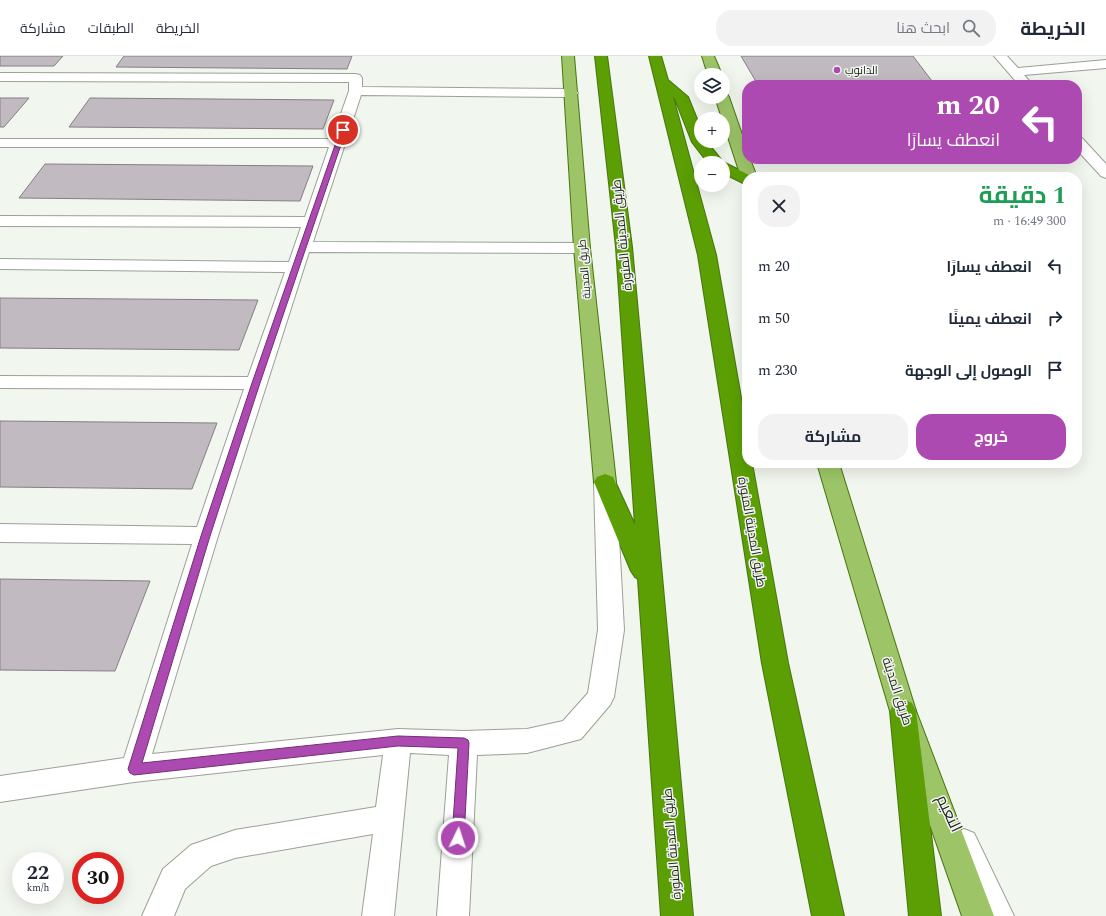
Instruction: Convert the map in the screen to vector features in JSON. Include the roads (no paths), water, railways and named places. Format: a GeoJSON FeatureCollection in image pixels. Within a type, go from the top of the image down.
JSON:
{"type":"FeatureCollection","features":[{"type":"Feature","properties":{"kind":"highway","name":"طريق المدينة المنورة"},"geometry":{"type":"LineString","coordinates":[[601,56],[624,247],[677,916]]}},
{"type":"Feature","properties":{"kind":"highway","name":"طريق المدينة المنورة"},"geometry":{"type":"LineString","coordinates":[[655,56],[707,255],[742,462]]}},
{"type":"Feature","properties":{"kind":"highway"},"geometry":{"type":"LineString","coordinates":[[662,82],[681,97],[699,142],[710,156]]}},
{"type":"Feature","properties":{"kind":"highway"},"geometry":{"type":"LineString","coordinates":[[730,171],[742,177]]}},
{"type":"Feature","properties":{"kind":"highway","name":"طريق المدينة المنورة"},"geometry":{"type":"LineString","coordinates":[[743,468],[776,663],[828,916]]}},
{"type":"Feature","properties":{"kind":"highway"},"geometry":{"type":"LineString","coordinates":[[605,482],[650,587]]}},
{"type":"Feature","properties":{"kind":"highway"},"geometry":{"type":"LineString","coordinates":[[903,711],[925,916]]}},
{"type":"Feature","properties":{"kind":"main road","name":"طريق المدينة"},"geometry":{"type":"LineString","coordinates":[[568,56],[582,248],[605,482]]}},
{"type":"Feature","properties":{"kind":"main road"},"geometry":{"type":"LineString","coordinates":[[708,56],[712,68]]}},
{"type":"Feature","properties":{"kind":"main road"},"geometry":{"type":"LineString","coordinates":[[724,104],[742,156]]}},
{"type":"Feature","properties":{"kind":"main road","name":"طريق المدينة"},"geometry":{"type":"LineString","coordinates":[[830,468],[903,711],[978,916]]}},
{"type":"Feature","properties":{"kind":"street"},"geometry":{"type":"LineString","coordinates":[[1000,56],[1022,80]]}},
{"type":"Feature","properties":{"kind":"street"},"geometry":{"type":"LineString","coordinates":[[1015,72],[1106,64]]}},
{"type":"Feature","properties":{"kind":"street"},"geometry":{"type":"LineString","coordinates":[[0,77],[355,78],[356,91],[256,383],[206,536],[134,769]]}},
{"type":"Feature","properties":{"kind":"street"},"geometry":{"type":"LineString","coordinates":[[356,91],[571,93]]}},
{"type":"Feature","properties":{"kind":"street"},"geometry":{"type":"LineString","coordinates":[[0,143],[338,142]]}},
{"type":"Feature","properties":{"kind":"street"},"geometry":{"type":"LineString","coordinates":[[1082,147],[1106,173]]}},
{"type":"Feature","properties":{"kind":"street"},"geometry":{"type":"LineString","coordinates":[[0,221],[311,222]]}},
{"type":"Feature","properties":{"kind":"street"},"geometry":{"type":"LineString","coordinates":[[303,247],[582,248]]}},
{"type":"Feature","properties":{"kind":"street"},"geometry":{"type":"LineString","coordinates":[[0,264],[296,267]]}},
{"type":"Feature","properties":{"kind":"street"},"geometry":{"type":"LineString","coordinates":[[0,382],[256,383]]}},
{"type":"Feature","properties":{"kind":"street"},"geometry":{"type":"LineString","coordinates":[[0,788],[134,769],[398,741],[464,743],[528,741],[571,731],[601,697],[611,630],[605,482]]}},
{"type":"Feature","properties":{"kind":"street"},"geometry":{"type":"LineString","coordinates":[[0,533],[206,536]]}},
{"type":"Feature","properties":{"kind":"street","name":"النعيم"},"geometry":{"type":"LineString","coordinates":[[903,711],[998,916]]}},
{"type":"Feature","properties":{"kind":"street"},"geometry":{"type":"LineString","coordinates":[[378,916],[398,741]]}},
{"type":"Feature","properties":{"kind":"street"},"geometry":{"type":"LineString","coordinates":[[453,916],[464,743]]}},
{"type":"Feature","properties":{"kind":"street"},"geometry":{"type":"LineString","coordinates":[[158,916],[174,879],[202,855],[234,844],[389,818]]}},
{"type":"Feature","properties":{"kind":"place","name":"الدانوب"},"geometry":{"type":"Point","coordinates":[837,70]}}]}
